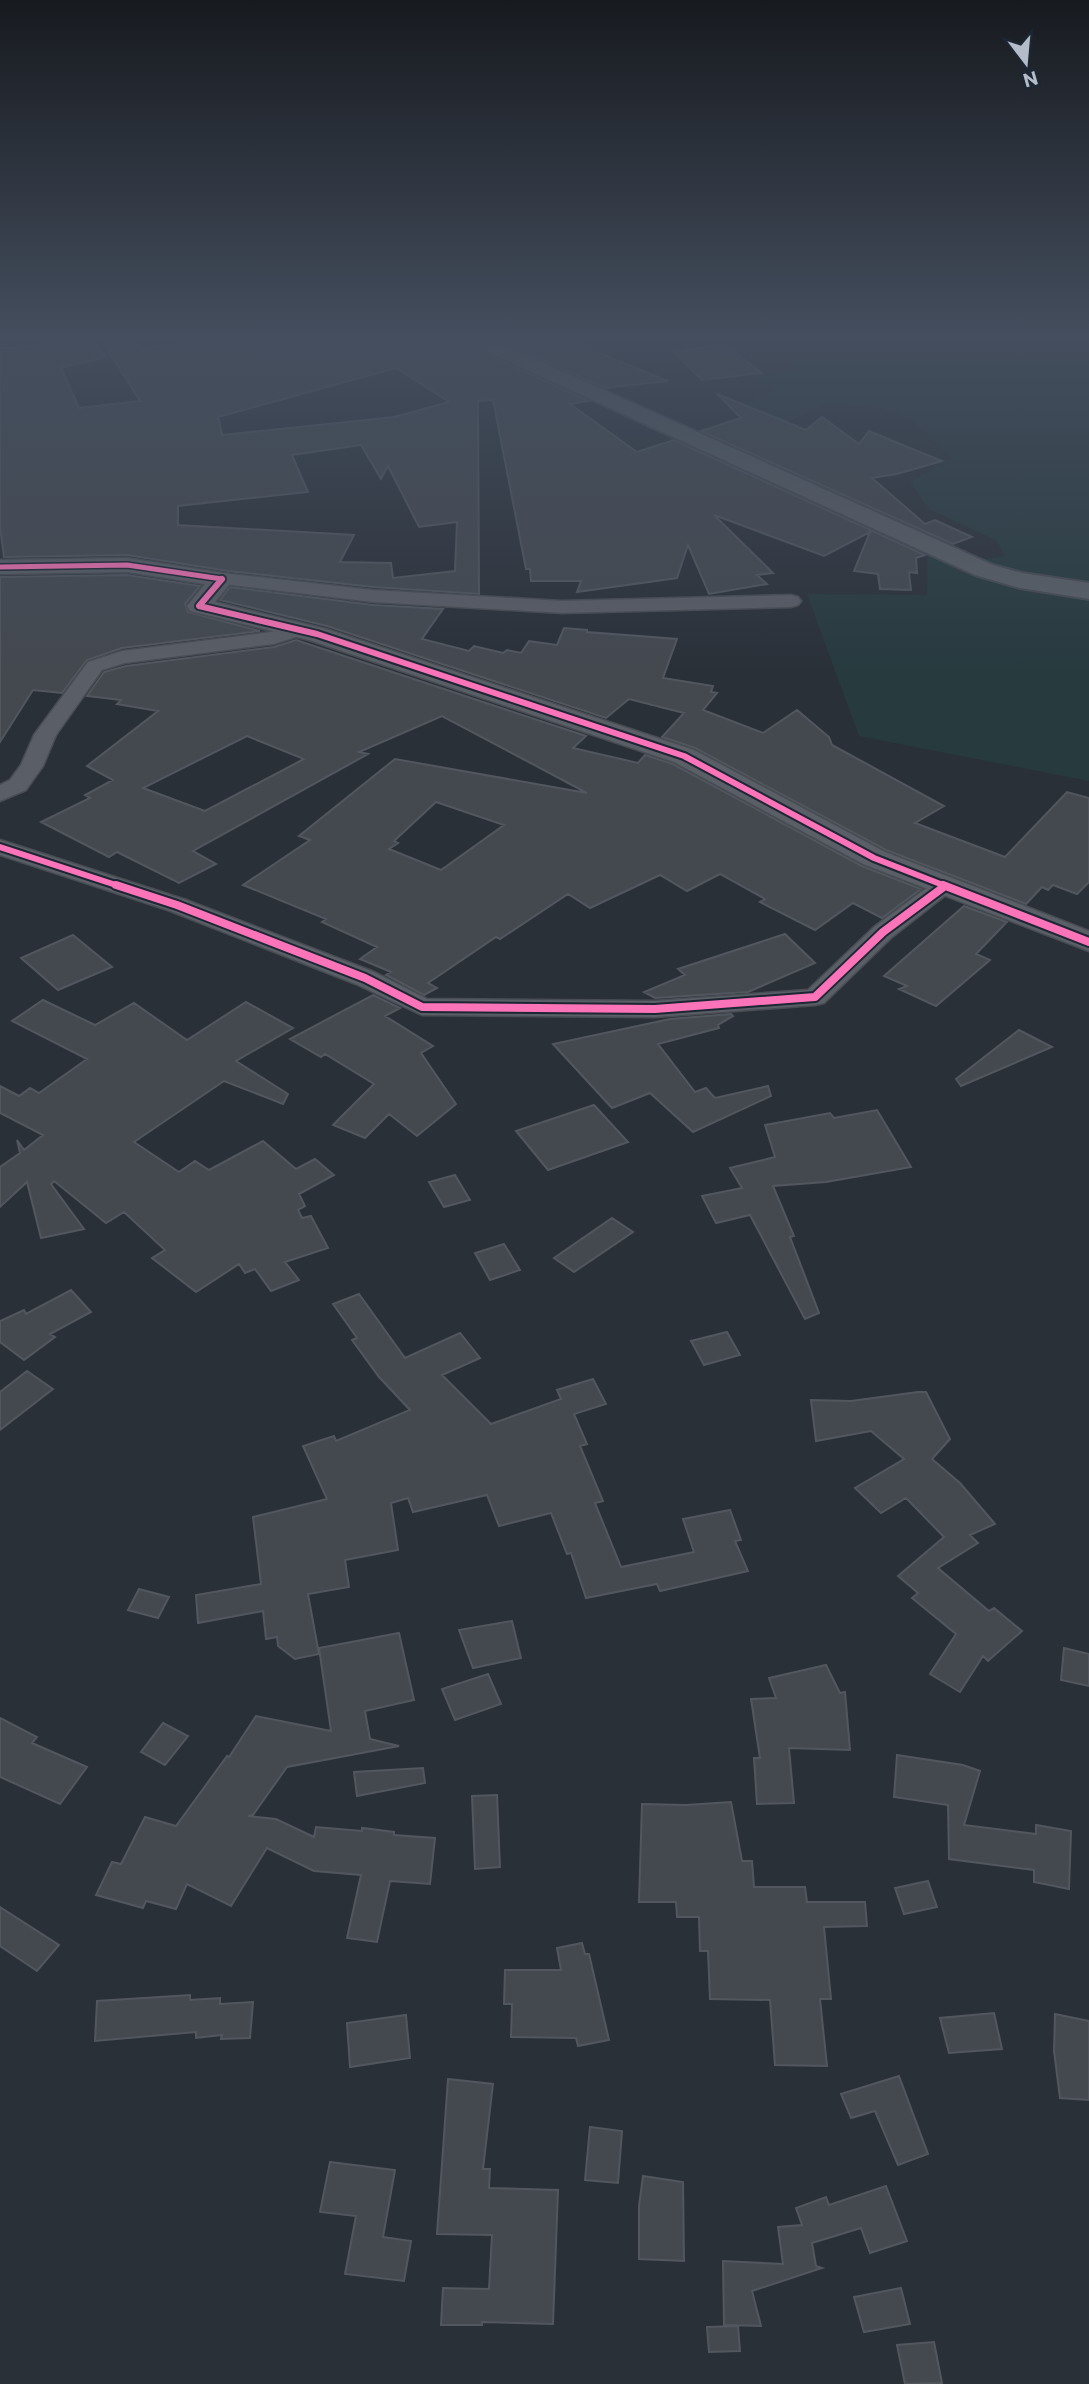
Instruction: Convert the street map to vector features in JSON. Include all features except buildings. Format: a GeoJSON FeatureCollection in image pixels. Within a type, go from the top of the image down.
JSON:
{"type":"FeatureCollection","features":[{"type":"Feature","properties":{"kind":"main road"},"geometry":{"type":"LineString","coordinates":[[721,450],[984,570],[1020,580],[1089,591]]}},
{"type":"Feature","properties":{"kind":"street"},"geometry":{"type":"LineString","coordinates":[[0,567],[127,565],[373,596],[562,607],[791,601]]}},
{"type":"Feature","properties":{"kind":"street"},"geometry":{"type":"LineString","coordinates":[[222,579],[199,606],[298,630],[684,757],[874,858],[1089,942]]}},
{"type":"Feature","properties":{"kind":"street"},"geometry":{"type":"LineString","coordinates":[[0,794],[18,785],[32,766],[45,736],[95,666],[122,657],[274,638],[298,630]]}},
{"type":"Feature","properties":{"kind":"street"},"geometry":{"type":"LineString","coordinates":[[0,847],[190,910],[365,978],[422,1007],[655,1009],[815,997],[883,932],[945,886]]}},
{"type":"Feature","properties":{"kind":"green space"},"geometry":{"type":"Polygon","coordinates":[[[943,450],[1089,450],[1089,781],[859,736],[807,594],[927,595],[928,533],[981,560],[1005,556],[996,540],[929,509],[910,482],[951,458],[943,450]]]}},
{"type":"Feature","properties":{"kind":"cycle path"},"geometry":{"type":"LineString","coordinates":[[0,567],[127,565],[222,579],[199,606],[317,634],[684,756],[874,858],[1089,942]]}},
{"type":"Feature","properties":{"kind":"cycle path"},"geometry":{"type":"LineString","coordinates":[[0,847],[177,905],[365,978],[422,1007],[655,1009],[815,997],[883,932],[945,886]]}}]}
